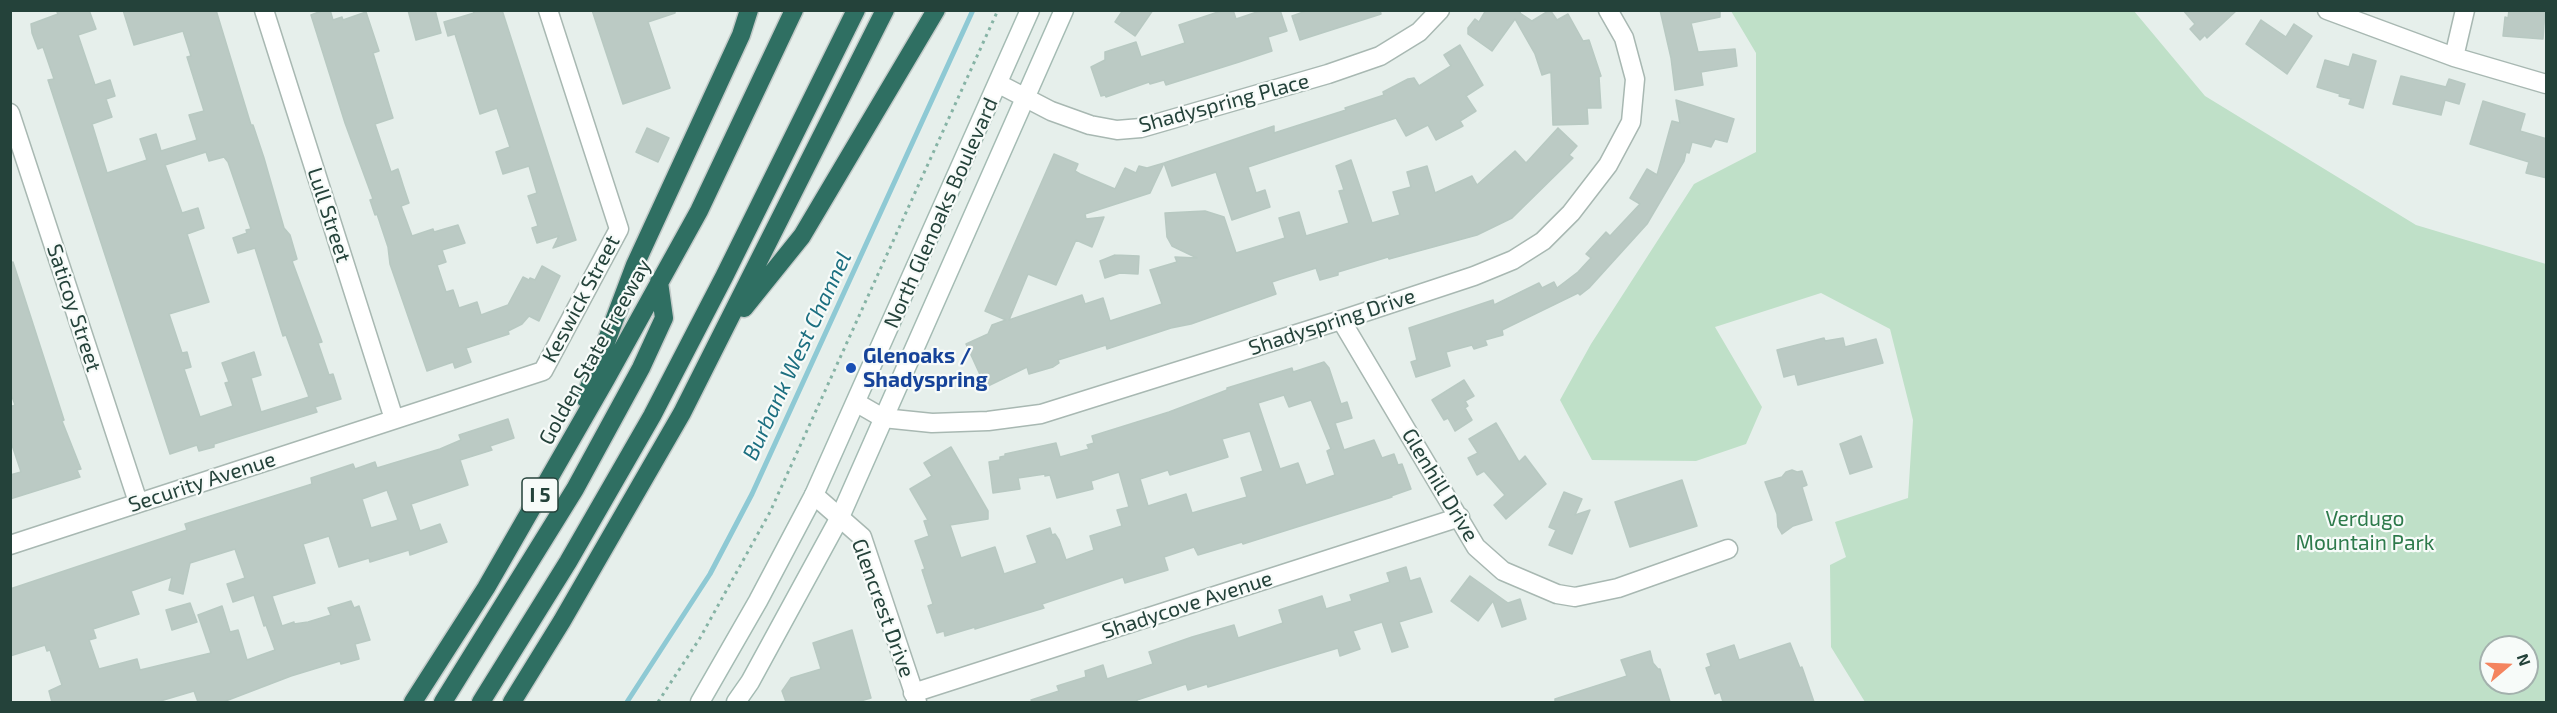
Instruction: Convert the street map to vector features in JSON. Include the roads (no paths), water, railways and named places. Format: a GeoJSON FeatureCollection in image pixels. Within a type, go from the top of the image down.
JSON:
{"type":"FeatureCollection","features":[{"type":"Feature","properties":{"kind":"highway"},"geometry":{"type":"LineString","coordinates":[[566,451],[635,265],[741,35],[750,10]]}},
{"type":"Feature","properties":{"kind":"highway","name":"Golden State Freeway"},"geometry":{"type":"LineString","coordinates":[[412,702],[486,588],[566,451],[699,211],[794,10]]}},
{"type":"Feature","properties":{"kind":"highway"},"geometry":{"type":"LineString","coordinates":[[482,702],[568,562],[652,416],[724,277],[856,10]]}},
{"type":"Feature","properties":{"kind":"highway"},"geometry":{"type":"LineString","coordinates":[[512,702],[583,585],[682,413],[885,10]]}},
{"type":"Feature","properties":{"kind":"highway"},"geometry":{"type":"LineString","coordinates":[[721,338],[802,236],[936,10]]}},
{"type":"Feature","properties":{"kind":"highway"},"geometry":{"type":"LineString","coordinates":[[443,702],[575,489],[641,368],[664,318],[659,282]]}},
{"type":"Feature","properties":{"kind":"street","name":"Lull Street"},"geometry":{"type":"LineString","coordinates":[[264,10],[394,419]]}},
{"type":"Feature","properties":{"kind":"street","name":"Keswick Street"},"geometry":{"type":"LineString","coordinates":[[394,419],[543,371],[619,229],[548,10]]}},
{"type":"Feature","properties":{"kind":"street","name":"North Glenoaks Boulevard"},"geometry":{"type":"LineString","coordinates":[[700,702],[758,601],[814,495],[857,403],[1030,10]]}},
{"type":"Feature","properties":{"kind":"street","name":"North Glenoaks Boulevard"},"geometry":{"type":"LineString","coordinates":[[736,702],[750,682],[840,517],[1064,10]]}},
{"type":"Feature","properties":{"kind":"street","name":"Shadyspring Place"},"geometry":{"type":"LineString","coordinates":[[999,84],[1051,111],[1090,125],[1117,130],[1141,128],[1328,74],[1380,56],[1419,32],[1440,10]]}},
{"type":"Feature","properties":{"kind":"street","name":"Shadyspring Drive"},"geometry":{"type":"LineString","coordinates":[[857,403],[883,418],[932,423],[988,421],[1041,414],[1341,320],[1474,276],[1513,260],[1543,241],[1571,213],[1608,165],[1631,122],[1635,79],[1624,38],[1608,10]]}},
{"type":"Feature","properties":{"kind":"street"},"geometry":{"type":"LineString","coordinates":[[2327,10],[2454,57],[2547,84]]}},
{"type":"Feature","properties":{"kind":"street"},"geometry":{"type":"LineString","coordinates":[[2454,57],[2465,10]]}},
{"type":"Feature","properties":{"kind":"street","name":"Saticoy Street"},"geometry":{"type":"LineString","coordinates":[[10,113],[138,502]]}},
{"type":"Feature","properties":{"kind":"street","name":"Glenhill Drive"},"geometry":{"type":"LineString","coordinates":[[1341,320],[1476,547],[1503,571],[1540,587],[1575,597],[1618,588],[1728,549]]}},
{"type":"Feature","properties":{"kind":"street","name":"Security Avenue"},"geometry":{"type":"LineString","coordinates":[[10,544],[394,419]]}},
{"type":"Feature","properties":{"kind":"street","name":"Glencrest Drive"},"geometry":{"type":"LineString","coordinates":[[814,495],[862,537],[915,698]]}},
{"type":"Feature","properties":{"kind":"street","name":"Shadycove Avenue"},"geometry":{"type":"LineString","coordinates":[[915,698],[1460,517]]}},
{"type":"Feature","properties":{"kind":"waterway","name":"Burbank West Channel"},"geometry":{"type":"LineString","coordinates":[[627,702],[710,574],[752,494],[973,10]]}},
{"type":"Feature","properties":{"kind":"place","name":"Glenoaks / Shadyspring"},"geometry":{"type":"Point","coordinates":[851,368]}},
{"type":"Feature","properties":{"kind":"park label","name":"Verdugo Mountain Park"},"geometry":{"type":"Point","coordinates":[2365,531]}}]}
